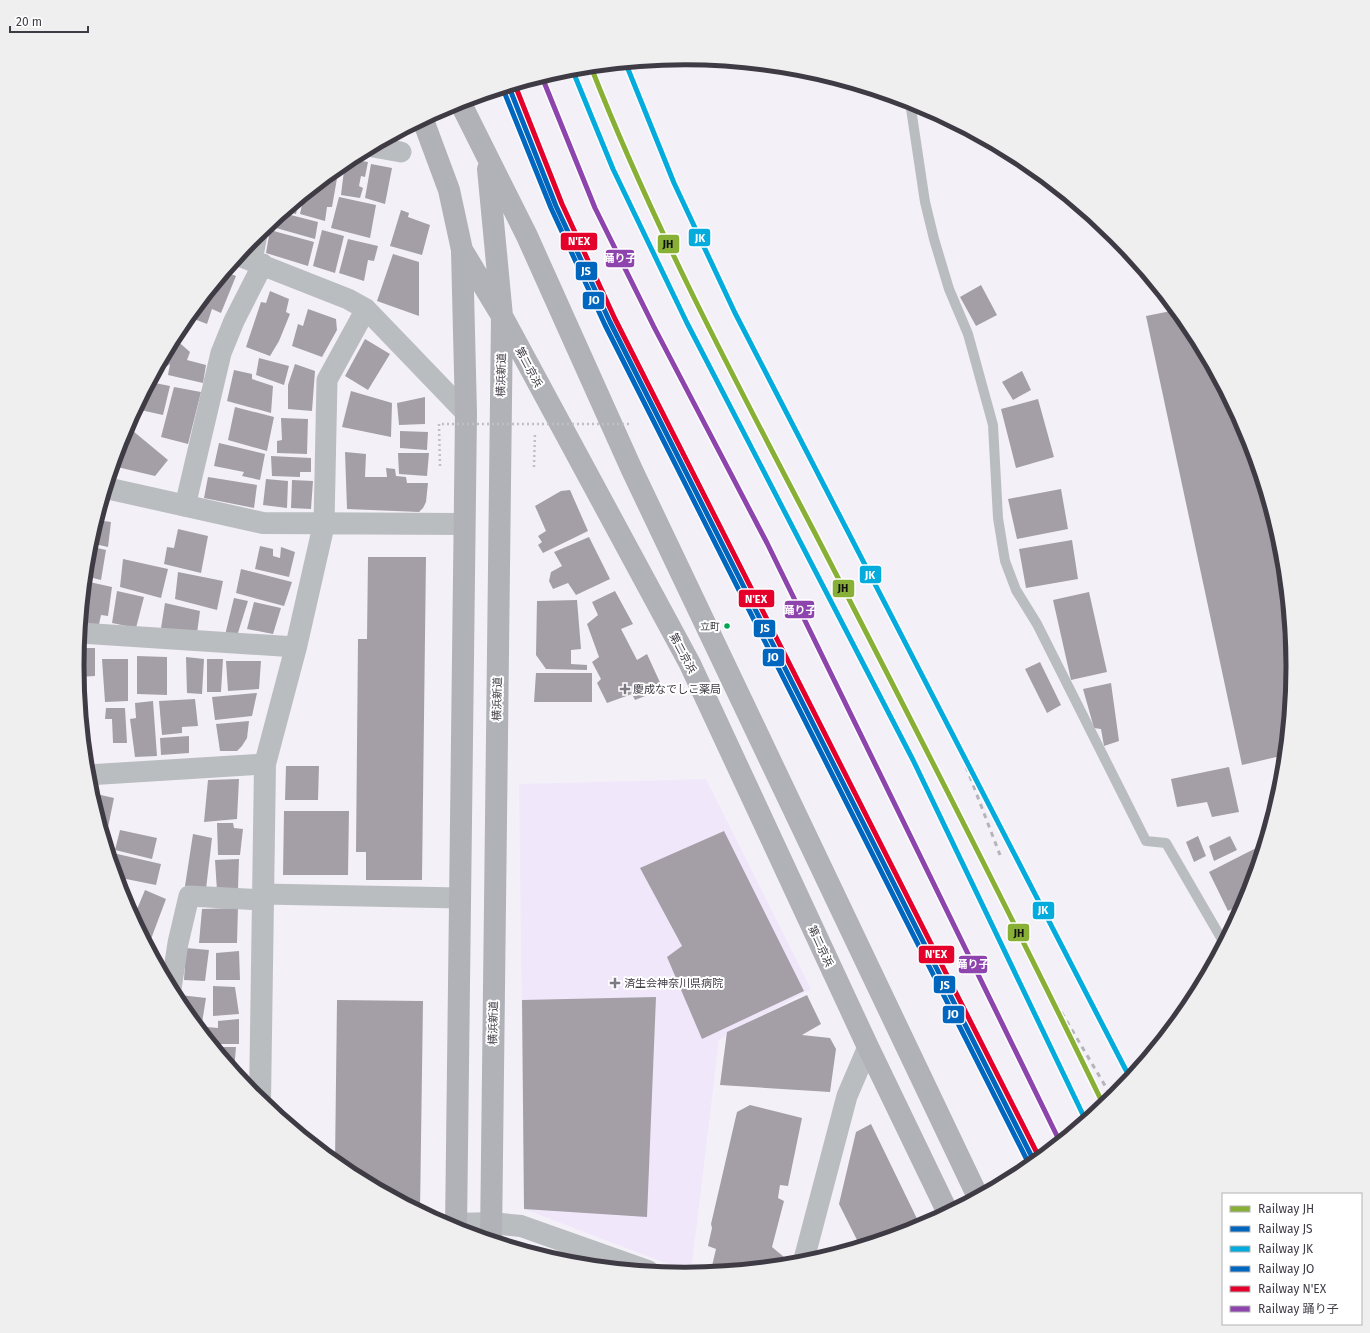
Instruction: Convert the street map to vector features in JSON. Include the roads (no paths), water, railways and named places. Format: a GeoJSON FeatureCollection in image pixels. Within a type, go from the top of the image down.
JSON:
{"type":"FeatureCollection","features":[{"type":"Feature","properties":{"kind":"highway"},"geometry":{"type":"LineString","coordinates":[[463,108],[527,236],[632,470],[976,1193]]}},
{"type":"Feature","properties":{"kind":"highway","name":"第二京浜"},"geometry":{"type":"LineString","coordinates":[[425,124],[449,190],[462,250],[502,316],[690,664],[868,1047],[946,1208]]}},
{"type":"Feature","properties":{"kind":"highway","name":"横浜新道"},"geometry":{"type":"LineString","coordinates":[[487,158],[502,316],[491,1232]]}},
{"type":"Feature","properties":{"kind":"highway"},"geometry":{"type":"LineString","coordinates":[[456,1222],[466,413],[462,250]]}},
{"type":"Feature","properties":{"kind":"street"},"geometry":{"type":"LineString","coordinates":[[380,148],[401,152]]}},
{"type":"Feature","properties":{"kind":"street"},"geometry":{"type":"LineString","coordinates":[[185,506],[221,353],[234,321],[254,248]]}},
{"type":"Feature","properties":{"kind":"street"},"geometry":{"type":"LineString","coordinates":[[251,260],[348,299],[366,309],[466,413]]}},
{"type":"Feature","properties":{"kind":"street"},"geometry":{"type":"LineString","coordinates":[[260,1092],[265,764],[296,647],[324,524],[326,380],[366,309]]}},
{"type":"Feature","properties":{"kind":"street"},"geometry":{"type":"LineString","coordinates":[[110,489],[263,523],[464,524]]}},
{"type":"Feature","properties":{"kind":"street"},"geometry":{"type":"LineString","coordinates":[[85,633],[296,647]]}},
{"type":"Feature","properties":{"kind":"street"},"geometry":{"type":"LineString","coordinates":[[94,775],[265,764]]}},
{"type":"Feature","properties":{"kind":"street"},"geometry":{"type":"LineString","coordinates":[[172,980],[178,943],[189,896],[460,898]]}},
{"type":"Feature","properties":{"kind":"street"},"geometry":{"type":"LineString","coordinates":[[805,1255],[847,1096],[868,1047]]}},
{"type":"Feature","properties":{"kind":"street"},"geometry":{"type":"LineString","coordinates":[[476,1230],[491,1232],[521,1226],[633,1266]]}},
{"type":"Feature","properties":{"kind":"lane"},"geometry":{"type":"LineString","coordinates":[[911,110],[925,202],[934,239],[949,289],[968,334],[993,424],[998,518],[1005,561],[1016,590],[1037,624],[1146,841],[1166,843],[1221,938]]}},
{"type":"Feature","properties":{"kind":"railway"},"geometry":{"type":"LineString","coordinates":[[959,748],[1000,855]]}},
{"type":"Feature","properties":{"kind":"railway"},"geometry":{"type":"LineString","coordinates":[[1041,978],[1109,1093]]}},
{"type":"Feature","properties":{"kind":"rail line","name":"JK"},"geometry":{"type":"LineString","coordinates":[[628,68],[674,183],[735,313],[1128,1073]]}},
{"type":"Feature","properties":{"kind":"rail line","name":"JH"},"geometry":{"type":"LineString","coordinates":[[593,72],[642,188],[727,365],[963,822],[1101,1100]]}},
{"type":"Feature","properties":{"kind":"rail line","name":"JK"},"geometry":{"type":"LineString","coordinates":[[575,76],[613,169],[687,323],[913,760],[1084,1117]]}},
{"type":"Feature","properties":{"kind":"rail line","name":"踊り子"},"geometry":{"type":"LineString","coordinates":[[544,82],[595,208],[654,327],[767,543],[1058,1138]]}},
{"type":"Feature","properties":{"kind":"rail line","name":"N'EX"},"geometry":{"type":"LineString","coordinates":[[517,89],[562,204],[615,319],[1037,1154]]}},
{"type":"Feature","properties":{"kind":"rail line","name":"JS"},"geometry":{"type":"LineString","coordinates":[[511,91],[556,206],[610,322],[1032,1157]]}},
{"type":"Feature","properties":{"kind":"rail line","name":"JO"},"geometry":{"type":"LineString","coordinates":[[505,93],[551,208],[605,325],[1027,1161]]}},
{"type":"Feature","properties":{"kind":"place","name":"立町"},"geometry":{"type":"Point","coordinates":[727,626]}},
{"type":"Feature","properties":{"kind":"place","name":"慶成なでしこ薬局"},"geometry":{"type":"Point","coordinates":[625,689]}},
{"type":"Feature","properties":{"kind":"place","name":"済生会神奈川県病院"},"geometry":{"type":"Point","coordinates":[615,983]}}]}
